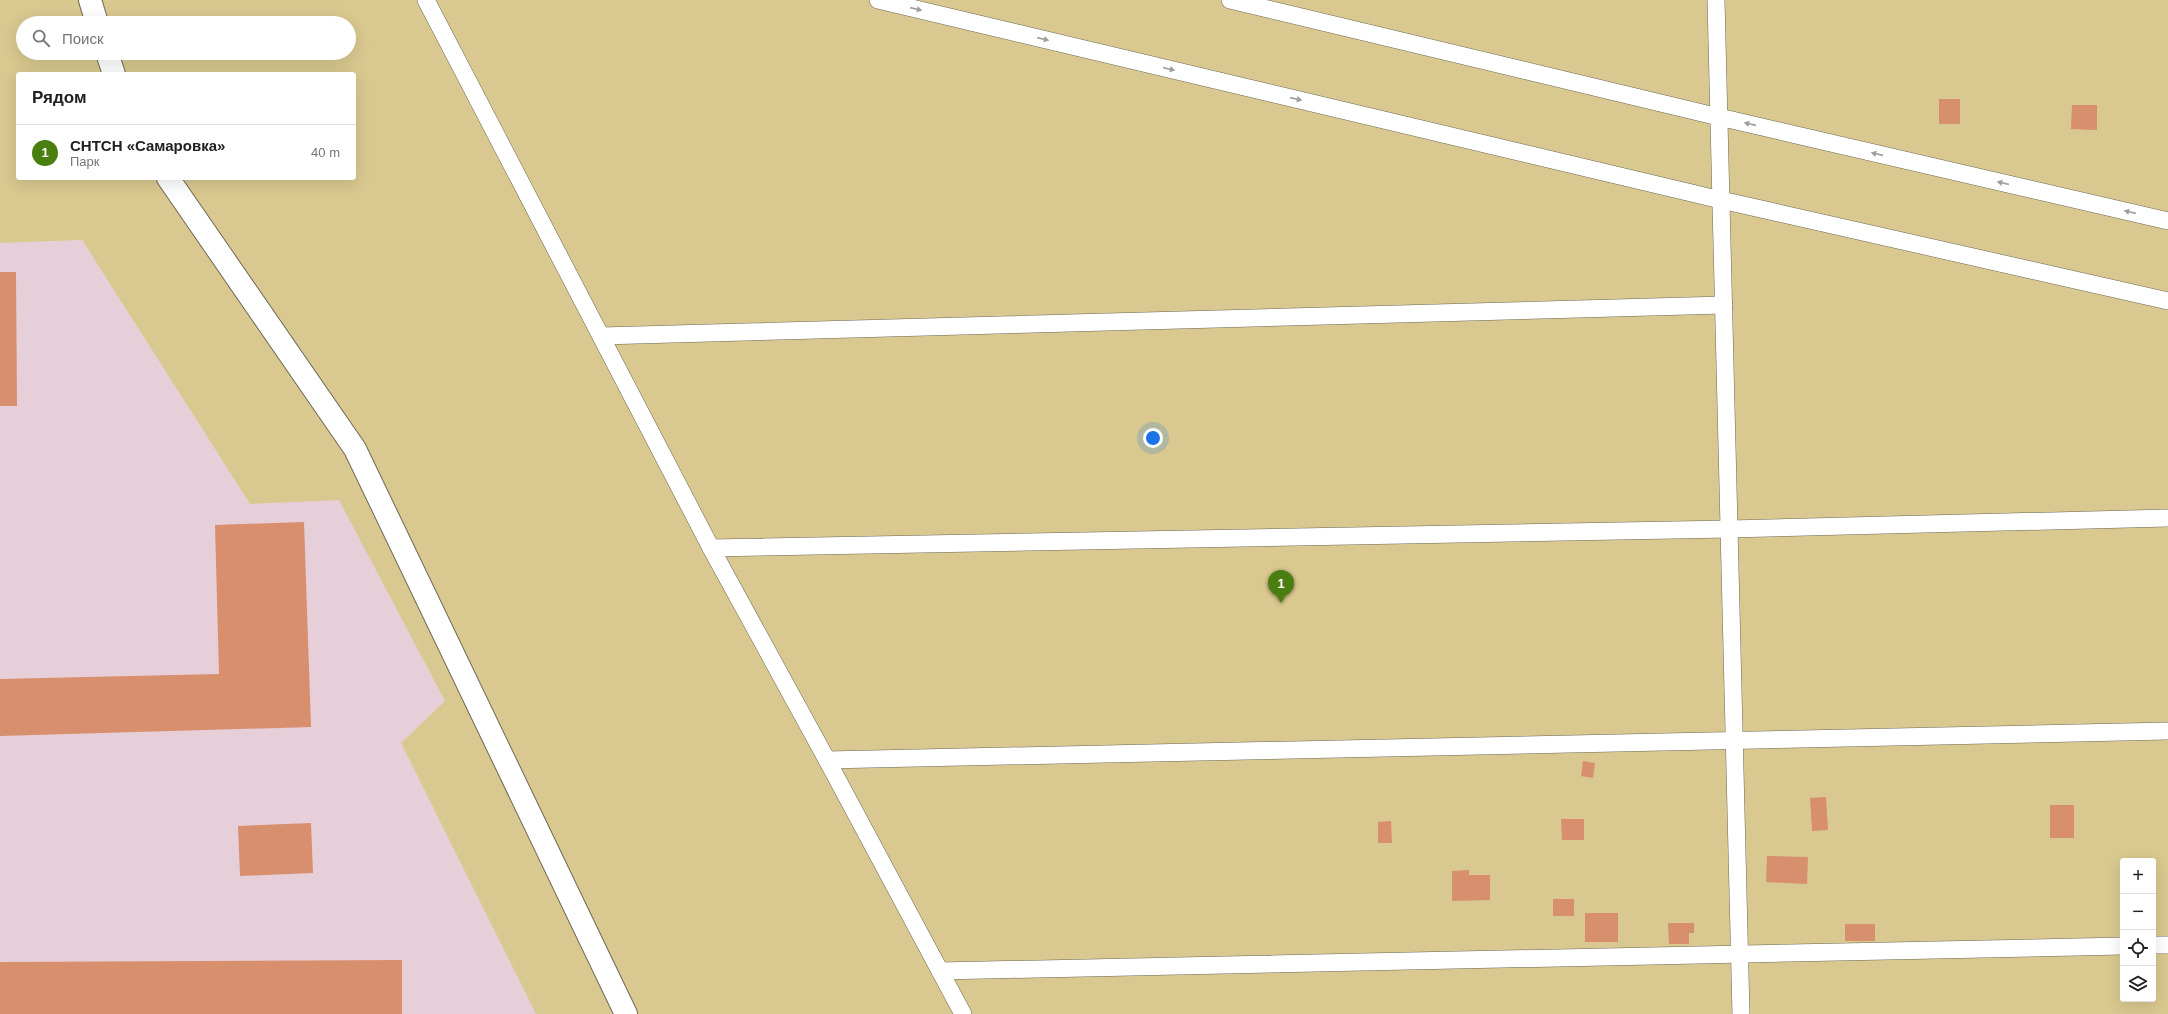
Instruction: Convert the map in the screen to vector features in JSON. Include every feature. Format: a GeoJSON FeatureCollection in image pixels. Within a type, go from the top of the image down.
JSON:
{"type":"FeatureCollection","features":[{"type":"Feature","properties":{"kind":"street"},"geometry":{"type":"LineString","coordinates":[[90,0],[95,16]]}},
{"type":"Feature","properties":{"kind":"street"},"geometry":{"type":"LineString","coordinates":[[109,60],[113,72]]}},
{"type":"Feature","properties":{"kind":"street"},"geometry":{"type":"LineString","coordinates":[[169,180],[354,450],[626,1014]]}},
{"type":"Feature","properties":{"kind":"lane"},"geometry":{"type":"LineString","coordinates":[[426,0],[711,548],[828,760],[963,1014]]}},
{"type":"Feature","properties":{"kind":"lane"},"geometry":{"type":"LineString","coordinates":[[878,0],[1721,200],[2168,302]]}},
{"type":"Feature","properties":{"kind":"lane"},"geometry":{"type":"LineString","coordinates":[[1230,0],[1719,117],[2168,221]]}},
{"type":"Feature","properties":{"kind":"lane"},"geometry":{"type":"LineString","coordinates":[[1716,0],[1734,739],[1741,955],[1741,1014]]}},
{"type":"Feature","properties":{"kind":"lane"},"geometry":{"type":"LineString","coordinates":[[601,336],[1724,305]]}},
{"type":"Feature","properties":{"kind":"lane"},"geometry":{"type":"LineString","coordinates":[[711,548],[1729,529],[2168,518]]}},
{"type":"Feature","properties":{"kind":"lane"},"geometry":{"type":"LineString","coordinates":[[828,760],[1734,739],[2168,731]]}},
{"type":"Feature","properties":{"kind":"lane"},"geometry":{"type":"LineString","coordinates":[[2156,945],[2168,945]]}},
{"type":"Feature","properties":{"kind":"lane"},"geometry":{"type":"LineString","coordinates":[[940,971],[2120,946]]}},
{"type":"Feature","properties":{"kind":"shaded area"},"geometry":{"type":"Polygon","coordinates":[[[0,0],[2168,0],[2168,1014],[536,1014],[401,743],[445,701],[339,500],[250,504],[82,240],[0,243],[0,0]]]}},
{"type":"Feature","properties":{"kind":"shaded area"},"geometry":{"type":"Polygon","coordinates":[[[82,240],[250,504],[339,499],[445,701],[401,743],[536,1014],[0,1014],[0,243],[82,240]]]}},
{"type":"Feature","properties":{"kind":"building"},"geometry":{"type":"Polygon","coordinates":[[[1939,99],[1960,99],[1960,124],[1939,124],[1939,99]]]}},
{"type":"Feature","properties":{"kind":"building"},"geometry":{"type":"Polygon","coordinates":[[[2072,105],[2097,105],[2097,130],[2071,129],[2072,105]]]}},
{"type":"Feature","properties":{"kind":"building"},"geometry":{"type":"Polygon","coordinates":[[[0,272],[16,272],[17,406],[0,406],[0,272]]]}},
{"type":"Feature","properties":{"kind":"building"},"geometry":{"type":"Polygon","coordinates":[[[304,522],[311,727],[0,736],[0,679],[219,674],[215,525],[304,522]]]}},
{"type":"Feature","properties":{"kind":"building"},"geometry":{"type":"Polygon","coordinates":[[[1583,761],[1595,763],[1593,778],[1581,776],[1583,761]]]}},
{"type":"Feature","properties":{"kind":"building"},"geometry":{"type":"Polygon","coordinates":[[[1826,797],[1828,830],[1812,831],[1810,798],[1826,797]]]}},
{"type":"Feature","properties":{"kind":"building"},"geometry":{"type":"Polygon","coordinates":[[[2050,805],[2074,805],[2074,838],[2050,838],[2050,805]]]}},
{"type":"Feature","properties":{"kind":"building"},"geometry":{"type":"Polygon","coordinates":[[[1561,819],[1584,819],[1584,840],[1562,840],[1561,819]]]}},
{"type":"Feature","properties":{"kind":"building"},"geometry":{"type":"Polygon","coordinates":[[[1391,821],[1392,843],[1378,843],[1378,822],[1391,821]]]}},
{"type":"Feature","properties":{"kind":"building"},"geometry":{"type":"Polygon","coordinates":[[[311,823],[313,873],[240,876],[238,826],[311,823]]]}},
{"type":"Feature","properties":{"kind":"building"},"geometry":{"type":"Polygon","coordinates":[[[1767,856],[1808,857],[1807,884],[1766,882],[1767,856]]]}},
{"type":"Feature","properties":{"kind":"building"},"geometry":{"type":"Polygon","coordinates":[[[1469,870],[1469,875],[1490,875],[1490,900],[1452,901],[1452,871],[1469,870]]]}},
{"type":"Feature","properties":{"kind":"building"},"geometry":{"type":"Polygon","coordinates":[[[1553,899],[1574,899],[1574,916],[1553,916],[1553,899]]]}},
{"type":"Feature","properties":{"kind":"building"},"geometry":{"type":"Polygon","coordinates":[[[1585,913],[1618,913],[1618,942],[1585,942],[1585,913]]]}},
{"type":"Feature","properties":{"kind":"building"},"geometry":{"type":"Polygon","coordinates":[[[1668,923],[1694,923],[1694,933],[1689,933],[1689,944],[1669,944],[1668,923]]]}},
{"type":"Feature","properties":{"kind":"building"},"geometry":{"type":"Polygon","coordinates":[[[1845,924],[1875,924],[1875,941],[1845,941],[1845,924]]]}},
{"type":"Feature","properties":{"kind":"building"},"geometry":{"type":"Polygon","coordinates":[[[402,960],[402,1014],[0,1014],[0,962],[402,960]]]}},
{"type":"Feature","properties":{"kind":"place","name":"СНТСН «Самаровка»"},"geometry":{"type":"Point","coordinates":[1281,603]}}]}
